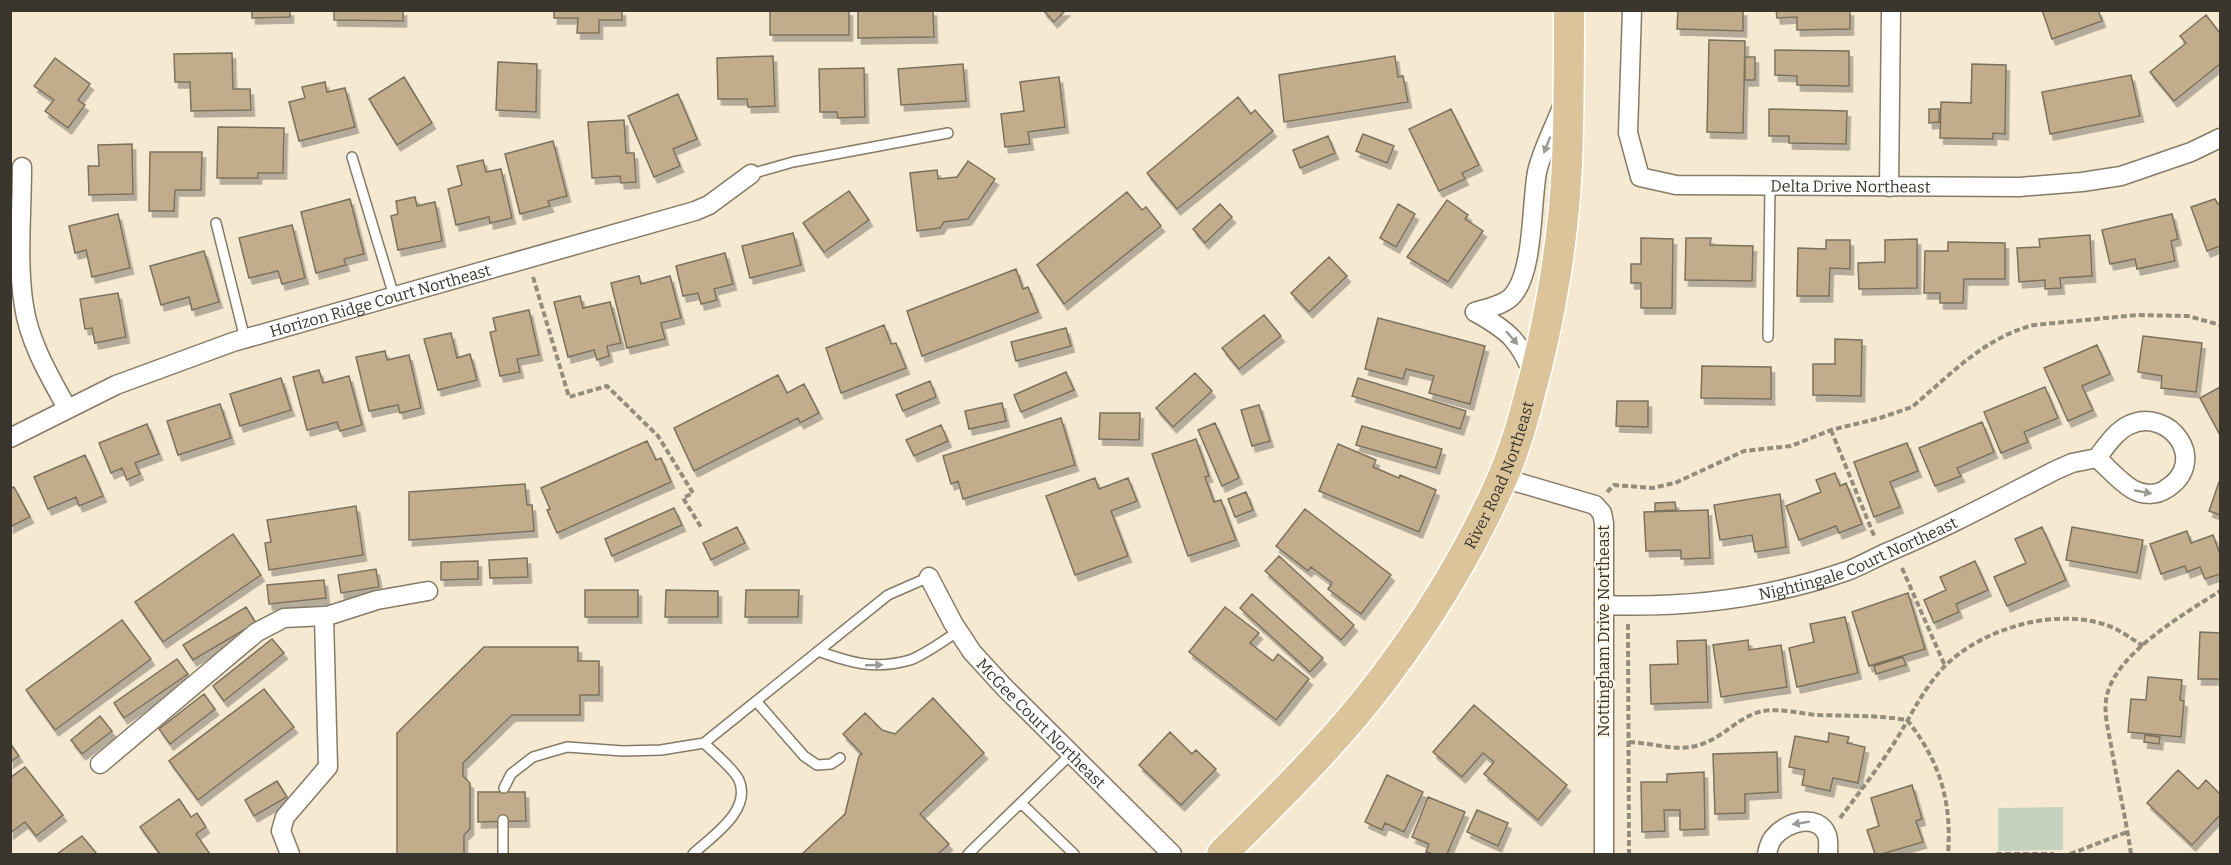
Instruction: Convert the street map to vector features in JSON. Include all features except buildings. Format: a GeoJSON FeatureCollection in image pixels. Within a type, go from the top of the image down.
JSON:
{"type":"FeatureCollection","features":[{"type":"Feature","properties":{"kind":"main road","name":"River Road Northeast"},"geometry":{"type":"LineString","coordinates":[[1222,855],[1336,736],[1385,677],[1431,612],[1466,554],[1503,478],[1521,429],[1544,342],[1562,221],[1567,165],[1569,10]]}},
{"type":"Feature","properties":{"kind":"street","name":"Delta Drive Northeast"},"geometry":{"type":"LineString","coordinates":[[1632,10],[1628,133],[1640,177],[1676,185],[1889,188],[2019,187],[2082,183],[2121,176],[2191,152],[2220,138]]}},
{"type":"Feature","properties":{"kind":"street"},"geometry":{"type":"LineString","coordinates":[[1889,188],[1891,13],[1909,10]]}},
{"type":"Feature","properties":{"kind":"street"},"geometry":{"type":"LineString","coordinates":[[1534,378],[1525,355],[1513,338],[1501,326],[1475,312],[1512,296],[1522,279],[1538,170],[1568,90]]}},
{"type":"Feature","properties":{"kind":"street"},"geometry":{"type":"LineString","coordinates":[[22,168],[24,308],[34,340],[67,408]]}},
{"type":"Feature","properties":{"kind":"street","name":"Horizon Ridge Court Northeast"},"geometry":{"type":"LineString","coordinates":[[10,438],[67,408],[127,381],[245,339],[695,211],[709,205],[751,174]]}},
{"type":"Feature","properties":{"kind":"street"},"geometry":{"type":"LineString","coordinates":[[2155,423],[2165,426],[2181,441],[2186,465],[2181,476],[2173,485],[2162,492],[2150,495],[2133,490],[2097,458],[2109,442],[2131,424],[2155,423]]}},
{"type":"Feature","properties":{"kind":"street","name":"Nightingale Court Northeast"},"geometry":{"type":"LineString","coordinates":[[1604,605],[1707,602],[1772,592],[1810,583],[1849,570],[1916,541],[2072,463],[2097,458]]}},
{"type":"Feature","properties":{"kind":"street","name":"Nottingham Drive Northeast"},"geometry":{"type":"LineString","coordinates":[[1503,478],[1595,505],[1602,513],[1604,523],[1604,855]]}},
{"type":"Feature","properties":{"kind":"street","name":"McGee Court Northeast"},"geometry":{"type":"LineString","coordinates":[[929,577],[972,652],[1172,855]]}},
{"type":"Feature","properties":{"kind":"street"},"geometry":{"type":"LineString","coordinates":[[100,764],[257,632],[284,618],[325,616],[377,600],[428,591]]}},
{"type":"Feature","properties":{"kind":"street"},"geometry":{"type":"LineString","coordinates":[[290,855],[281,831],[285,817],[328,767],[325,616]]}},
{"type":"Feature","properties":{"kind":"street"},"geometry":{"type":"LineString","coordinates":[[1767,855],[1773,837],[1786,826],[1811,821],[1820,825],[1827,834],[1828,855]]}},
{"type":"Feature","properties":{"kind":"lane"},"geometry":{"type":"LineString","coordinates":[[751,174],[793,162],[948,133]]}},
{"type":"Feature","properties":{"kind":"lane"},"geometry":{"type":"LineString","coordinates":[[352,158],[394,296]]}},
{"type":"Feature","properties":{"kind":"lane"},"geometry":{"type":"LineString","coordinates":[[1768,337],[1770,186]]}},
{"type":"Feature","properties":{"kind":"lane"},"geometry":{"type":"LineString","coordinates":[[216,223],[245,339]]}},
{"type":"Feature","properties":{"kind":"lane"},"geometry":{"type":"LineString","coordinates":[[504,788],[512,774],[533,757],[567,747],[623,751],[661,750],[704,743],[888,595],[929,577]]}},
{"type":"Feature","properties":{"kind":"lane"},"geometry":{"type":"LineString","coordinates":[[818,651],[850,663],[874,666],[911,659],[958,631]]}},
{"type":"Feature","properties":{"kind":"lane"},"geometry":{"type":"LineString","coordinates":[[756,701],[804,756],[818,765],[831,764],[840,758]]}},
{"type":"Feature","properties":{"kind":"lane"},"geometry":{"type":"LineString","coordinates":[[693,855],[739,807],[741,794],[738,779],[704,743]]}},
{"type":"Feature","properties":{"kind":"lane"},"geometry":{"type":"LineString","coordinates":[[972,853],[1071,754]]}},
{"type":"Feature","properties":{"kind":"lane"},"geometry":{"type":"LineString","coordinates":[[1021,803],[1074,855]]}},
{"type":"Feature","properties":{"kind":"lane"},"geometry":{"type":"LineString","coordinates":[[503,820],[503,855]]}},
{"type":"Feature","properties":{"kind":"path"},"geometry":{"type":"LineString","coordinates":[[528,259],[569,397],[607,386],[651,429],[658,436],[693,493],[683,498],[701,527]]}},
{"type":"Feature","properties":{"kind":"path"},"geometry":{"type":"LineString","coordinates":[[1595,505],[1614,485],[1652,488],[1675,483],[1744,451],[1791,446],[1831,430],[1880,418],[1912,407],[1984,346],[2019,329],[2043,324],[2136,315],[2188,316],[2220,325]]}},
{"type":"Feature","properties":{"kind":"path"},"geometry":{"type":"LineString","coordinates":[[1831,430],[1874,538],[1901,567],[1945,666]]}},
{"type":"Feature","properties":{"kind":"path"},"geometry":{"type":"LineString","coordinates":[[2131,855],[2105,708],[2107,694],[2122,667],[2143,646],[2170,622],[2220,591]]}},
{"type":"Feature","properties":{"kind":"path"},"geometry":{"type":"LineString","coordinates":[[1629,855],[1628,625],[1631,606]]}},
{"type":"Feature","properties":{"kind":"path"},"geometry":{"type":"LineString","coordinates":[[1827,834],[1882,760],[1915,704],[1945,666],[1985,638],[2006,629],[2040,620],[2074,620],[2115,629],[2143,646]]}},
{"type":"Feature","properties":{"kind":"path"},"geometry":{"type":"LineString","coordinates":[[1629,742],[1676,749],[1690,748],[1704,744],[1748,716],[1771,711],[1822,715],[1870,715],[1907,720],[1931,754],[1942,785],[1949,824],[1948,855]]}},
{"type":"Feature","properties":{"kind":"path"},"geometry":{"type":"LineString","coordinates":[[2070,855],[2127,832]]}},
{"type":"Feature","properties":{"kind":"path"},"geometry":{"type":"LineString","coordinates":[[1996,855],[2054,855]]}},
{"type":"Feature","properties":{"kind":"green space"},"geometry":{"type":"Polygon","coordinates":[[[2063,807],[2063,850],[1998,851],[1998,808],[2063,807]]]}}]}
